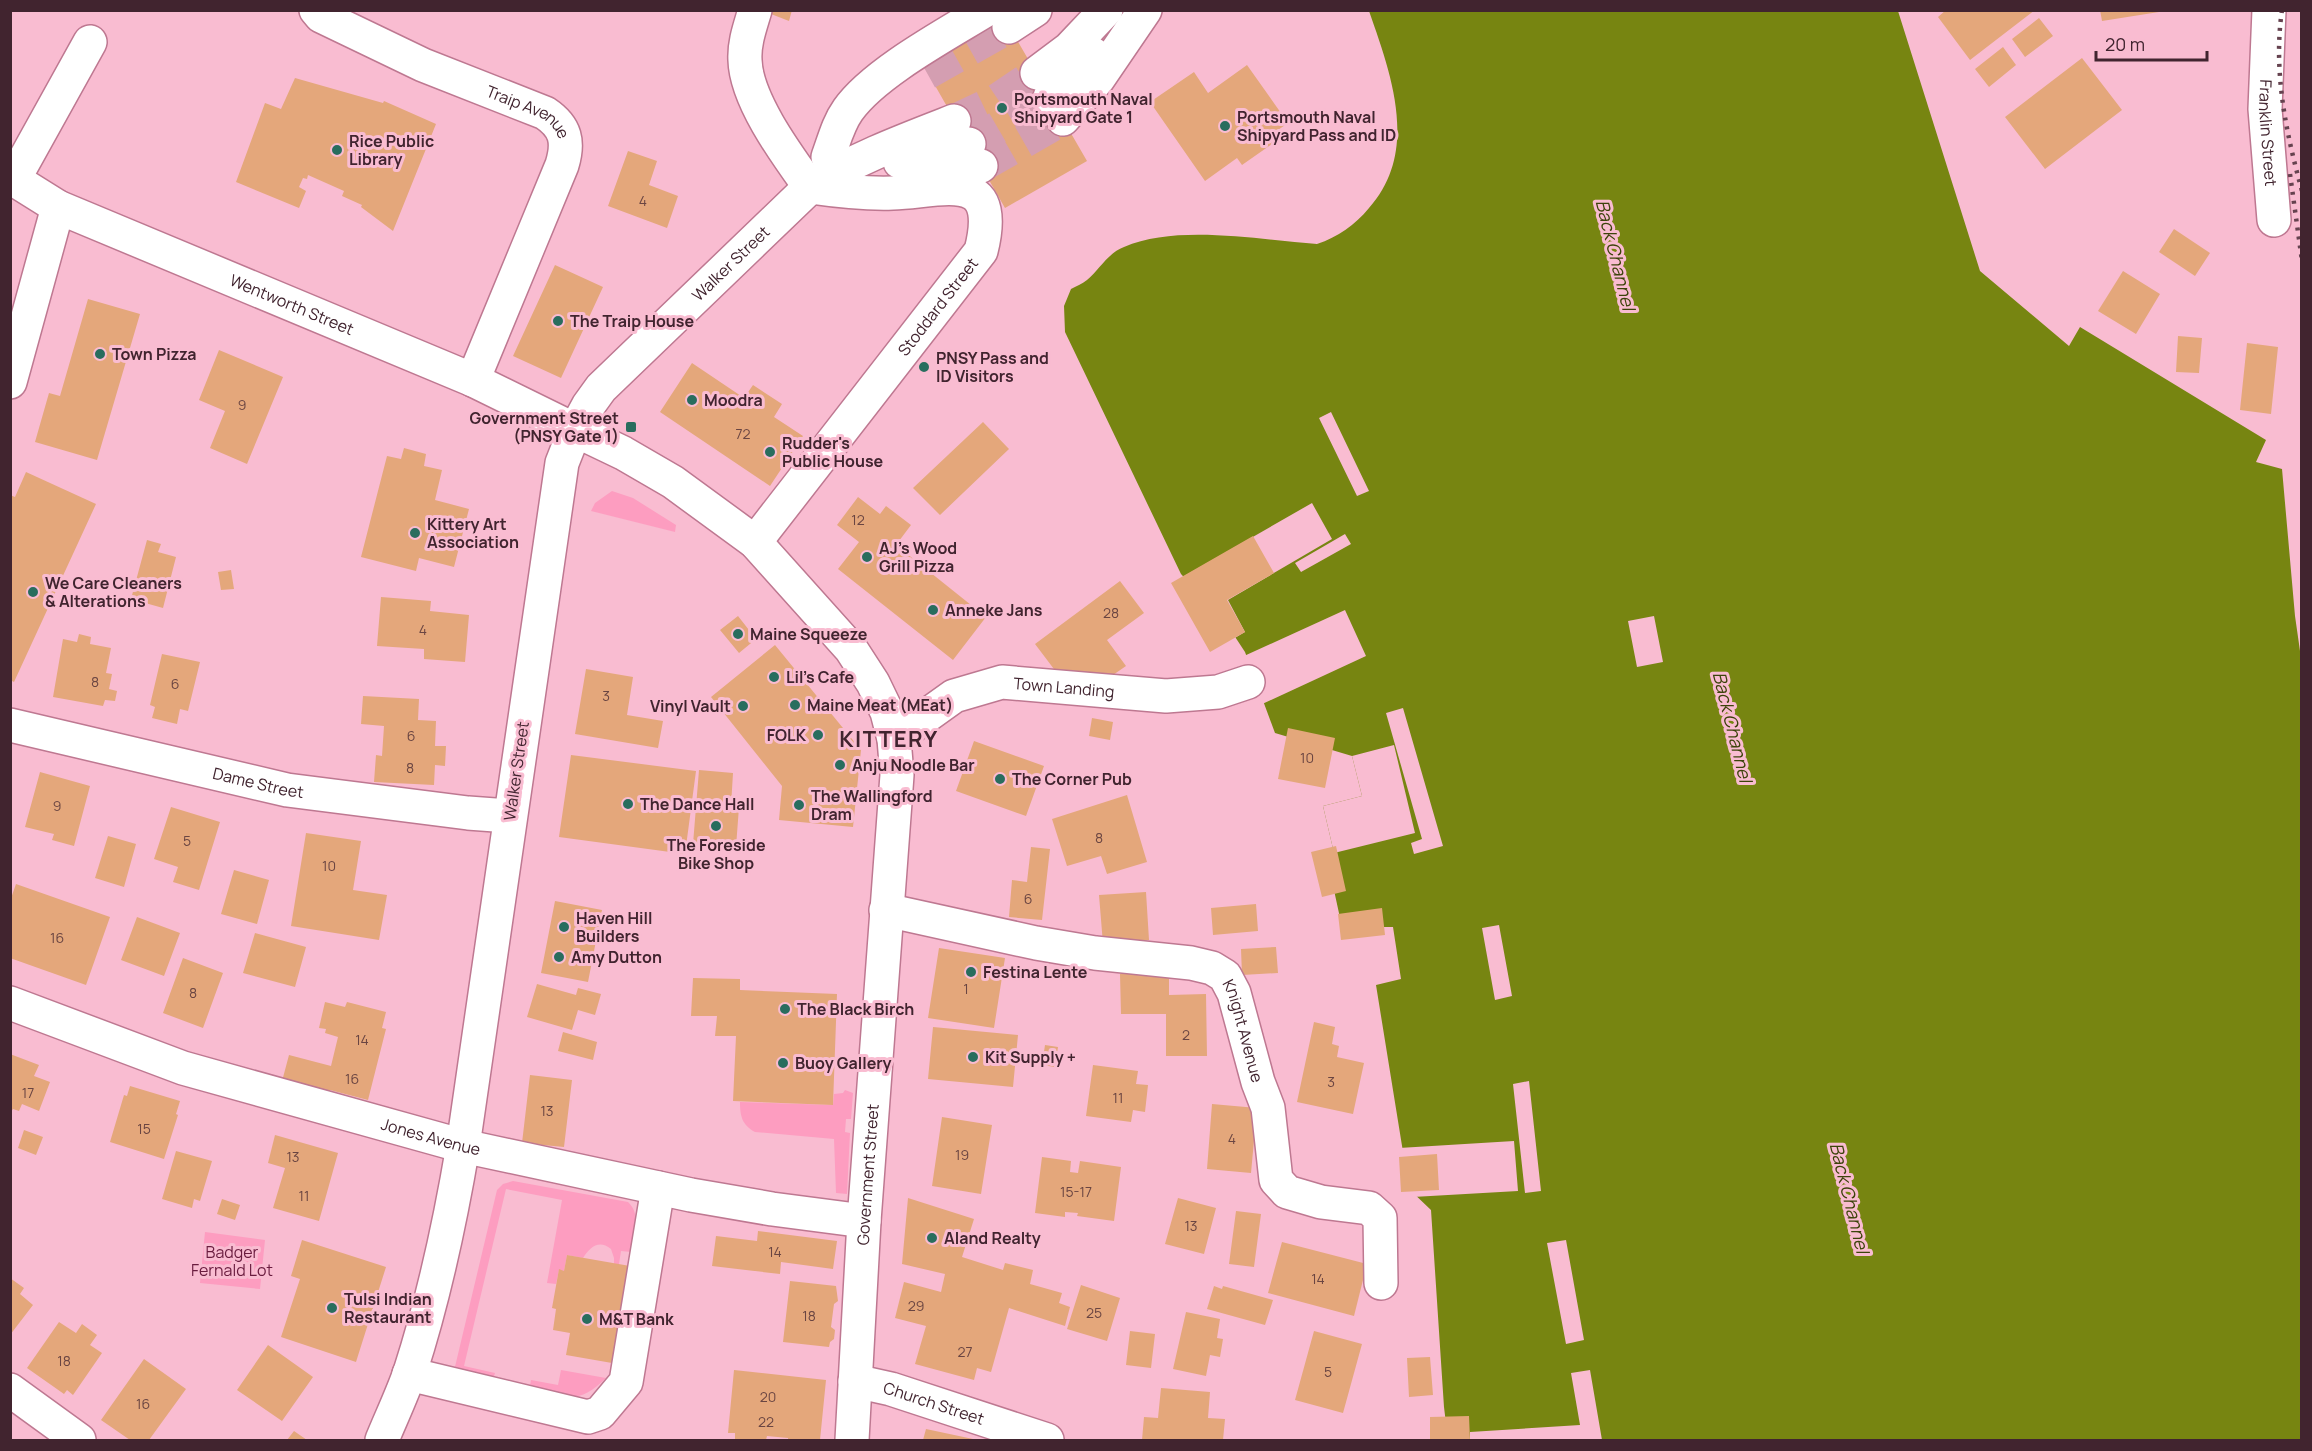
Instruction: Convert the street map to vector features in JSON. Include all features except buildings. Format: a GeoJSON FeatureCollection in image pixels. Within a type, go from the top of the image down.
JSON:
{"type":"FeatureCollection","features":[{"type":"Feature","properties":{"kind":"street","name":"Traip Avenue"},"geometry":{"type":"LineString","coordinates":[[316,10],[321,16],[423,65],[545,113],[554,119],[565,133],[566,151],[562,165],[473,380]]}},
{"type":"Feature","properties":{"kind":"street"},"geometry":{"type":"LineString","coordinates":[[755,10],[745,46],[747,74],[755,98],[773,134],[822,173],[840,125],[848,110],[861,95],[902,64],[1010,16]]}},
{"type":"Feature","properties":{"kind":"street"},"geometry":{"type":"LineString","coordinates":[[1050,96],[1069,50],[1107,10]]}},
{"type":"Feature","properties":{"kind":"street"},"geometry":{"type":"LineString","coordinates":[[1050,96],[1083,67],[1128,10]]}},
{"type":"Feature","properties":{"kind":"street"},"geometry":{"type":"LineString","coordinates":[[1050,96],[1098,79],[1145,10]]}},
{"type":"Feature","properties":{"kind":"street","name":"Franklin Street"},"geometry":{"type":"LineString","coordinates":[[2269,10],[2265,109],[2274,220]]}},
{"type":"Feature","properties":{"kind":"street"},"geometry":{"type":"LineString","coordinates":[[12,178],[90,42]]}},
{"type":"Feature","properties":{"kind":"street","name":"Walker Street"},"geometry":{"type":"LineString","coordinates":[[382,1440],[409,1374],[439,1266],[463,1146],[509,816],[562,463],[575,430],[601,388],[822,173],[848,128],[927,73]]}},
{"type":"Feature","properties":{"kind":"street","name":"Walker Street"},"geometry":{"type":"LineString","coordinates":[[968,144],[969,172],[936,176],[822,173],[876,153],[968,144]]}},
{"type":"Feature","properties":{"kind":"street","name":"Stoddard Street"},"geometry":{"type":"LineString","coordinates":[[755,542],[981,251],[986,231],[986,212],[976,195],[961,189],[937,187],[861,194],[822,173]]}},
{"type":"Feature","properties":{"kind":"street","name":"Wentworth Street"},"geometry":{"type":"LineString","coordinates":[[12,178],[58,207],[473,380],[674,482],[755,542]]}},
{"type":"Feature","properties":{"kind":"street"},"geometry":{"type":"LineString","coordinates":[[10,382],[58,207]]}},
{"type":"Feature","properties":{"kind":"street","name":"Government Street"},"geometry":{"type":"LineString","coordinates":[[755,542],[851,649],[873,683],[887,712],[894,739],[897,775],[864,1221],[852,1440]]}},
{"type":"Feature","properties":{"kind":"street","name":"Town Landing"},"geometry":{"type":"LineString","coordinates":[[894,739],[954,696],[1002,682],[1166,696],[1218,692],[1248,682]]}},
{"type":"Feature","properties":{"kind":"street","name":"Dame Street"},"geometry":{"type":"LineString","coordinates":[[10,725],[286,790],[509,816]]}},
{"type":"Feature","properties":{"kind":"street","name":"Knight Avenue"},"geometry":{"type":"LineString","coordinates":[[886,910],[1036,944],[1191,963],[1212,968],[1225,976],[1234,993],[1258,1082],[1268,1108],[1276,1180],[1287,1192],[1321,1202],[1369,1208],[1380,1218],[1381,1283]]}},
{"type":"Feature","properties":{"kind":"street","name":"Jones Avenue"},"geometry":{"type":"LineString","coordinates":[[10,1003],[183,1068],[463,1146],[658,1188],[772,1209],[864,1221]]}},
{"type":"Feature","properties":{"kind":"street"},"geometry":{"type":"LineString","coordinates":[[409,1374],[588,1417],[600,1413],[626,1382],[658,1188]]}},
{"type":"Feature","properties":{"kind":"street","name":"Church Street"},"geometry":{"type":"LineString","coordinates":[[855,1381],[891,1389],[1047,1440]]}},
{"type":"Feature","properties":{"kind":"street"},"geometry":{"type":"LineString","coordinates":[[10,1390],[79,1440]]}},
{"type":"Feature","properties":{"kind":"green space"},"geometry":{"type":"Polygon","coordinates":[[[612,491],[633,498],[676,525],[675,532],[591,511],[595,503],[612,491]]]}},
{"type":"Feature","properties":{"kind":"green space"},"geometry":{"type":"Polygon","coordinates":[[[845,1090],[853,1093],[851,1119],[846,1119],[845,1132],[850,1133],[847,1194],[836,1193],[834,1139],[755,1132],[747,1126],[741,1116],[740,1102],[833,1105],[834,1094],[843,1093],[845,1090]]]}},
{"type":"Feature","properties":{"kind":"green space"},"geometry":{"type":"Polygon","coordinates":[[[513,1181],[628,1202],[635,1213],[636,1225],[631,1252],[621,1251],[619,1264],[614,1264],[611,1249],[607,1246],[595,1246],[583,1258],[567,1255],[564,1271],[559,1270],[556,1284],[547,1283],[562,1200],[506,1189],[464,1366],[495,1373],[493,1380],[454,1371],[497,1190],[503,1184],[513,1181]]]}},
{"type":"Feature","properties":{"kind":"green space","name":"Badger Fernald Lot"},"geometry":{"type":"Polygon","coordinates":[[[205,1232],[265,1240],[260,1289],[200,1283],[205,1232]]]}},
{"type":"Feature","properties":{"kind":"green space"},"geometry":{"type":"Polygon","coordinates":[[[561,1370],[606,1378],[587,1393],[570,1397],[530,1386],[531,1380],[558,1385],[561,1370]]]}},
{"type":"Feature","properties":{"kind":"water","name":"Back Channel"},"geometry":{"type":"Polygon","coordinates":[[[1369,11],[1898,11],[1980,271],[2069,346],[2080,327],[2266,440],[2256,462],[2282,469],[2295,616],[2302,665],[2301,1440],[1448,1440],[1431,1210],[1409,1189],[1376,985],[1401,979],[1393,927],[1342,927],[1327,858],[1334,853],[1323,806],[1362,796],[1352,756],[1275,733],[1245,652],[1224,620],[1181,574],[1065,332],[1064,306],[1071,289],[1087,280],[1109,257],[1124,247],[1168,236],[1193,235],[1219,235],[1317,244],[1339,234],[1364,214],[1385,186],[1394,162],[1397,137],[1392,86],[1369,11]]]}},
{"type":"Feature","properties":{"kind":"pier"},"geometry":{"type":"Polygon","coordinates":[[[1331,412],[1369,491],[1357,496],[1319,418],[1331,412]]]}},
{"type":"Feature","properties":{"kind":"pier"},"geometry":{"type":"Polygon","coordinates":[[[1312,503],[1332,539],[1228,600],[1245,632],[1233,639],[1181,578],[1312,503]]]}},
{"type":"Feature","properties":{"kind":"pier"},"geometry":{"type":"Polygon","coordinates":[[[1345,534],[1351,544],[1301,572],[1295,563],[1345,534]]]}},
{"type":"Feature","properties":{"kind":"pier"},"geometry":{"type":"Polygon","coordinates":[[[1345,610],[1366,656],[1260,705],[1244,656],[1345,610]]]}},
{"type":"Feature","properties":{"kind":"pier"},"geometry":{"type":"Polygon","coordinates":[[[1654,616],[1663,662],[1637,667],[1628,621],[1654,616]]]}},
{"type":"Feature","properties":{"kind":"pier"},"geometry":{"type":"Polygon","coordinates":[[[1403,708],[1443,846],[1414,854],[1411,843],[1422,839],[1386,713],[1403,708]]]}},
{"type":"Feature","properties":{"kind":"pier"},"geometry":{"type":"Polygon","coordinates":[[[1394,745],[1415,833],[1334,853],[1323,806],[1362,796],[1352,756],[1394,745]]]}},
{"type":"Feature","properties":{"kind":"pier"},"geometry":{"type":"Polygon","coordinates":[[[1499,925],[1512,996],[1495,1000],[1482,928],[1499,925]]]}},
{"type":"Feature","properties":{"kind":"pier"},"geometry":{"type":"Polygon","coordinates":[[[1529,1081],[1541,1191],[1525,1193],[1513,1084],[1529,1081]]]}},
{"type":"Feature","properties":{"kind":"pier"},"geometry":{"type":"Polygon","coordinates":[[[1514,1141],[1518,1191],[1413,1197],[1406,1190],[1399,1148],[1514,1141]]]}},
{"type":"Feature","properties":{"kind":"pier"},"geometry":{"type":"Polygon","coordinates":[[[1566,1240],[1584,1340],[1566,1344],[1547,1243],[1566,1240]]]}},
{"type":"Feature","properties":{"kind":"pier"},"geometry":{"type":"Polygon","coordinates":[[[1590,1370],[1602,1440],[1470,1440],[1470,1432],[1580,1425],[1571,1373],[1590,1370]]]}},
{"type":"Feature","properties":{"kind":"tunnel"},"geometry":{"type":"LineString","coordinates":[[927,73],[1009,27]]}},
{"type":"Feature","properties":{"kind":"tunnel"},"geometry":{"type":"LineString","coordinates":[[954,121],[994,102],[1037,73]]}},
{"type":"Feature","properties":{"kind":"tunnel"},"geometry":{"type":"LineString","coordinates":[[969,144],[1050,97]]}},
{"type":"Feature","properties":{"kind":"tunnel"},"geometry":{"type":"LineString","coordinates":[[981,166],[1063,119]]}},
{"type":"Feature","properties":{"kind":"railway"},"geometry":{"type":"LineString","coordinates":[[2282,10],[2280,79],[2286,124],[2302,191]]}},
{"type":"Feature","properties":{"kind":"railway"},"geometry":{"type":"LineString","coordinates":[[2290,174],[2302,261]]}},
{"type":"Feature","properties":{"kind":"place","name":"Portsmouth Naval Shipyard Gate 1"},"geometry":{"type":"Point","coordinates":[1002,108]}},
{"type":"Feature","properties":{"kind":"place","name":"Portsmouth Naval Shipyard Pass and ID"},"geometry":{"type":"Point","coordinates":[1225,126]}},
{"type":"Feature","properties":{"kind":"place","name":"Rice Public Library"},"geometry":{"type":"Point","coordinates":[337,150]}},
{"type":"Feature","properties":{"kind":"place","name":"The Traip House"},"geometry":{"type":"Point","coordinates":[558,321]}},
{"type":"Feature","properties":{"kind":"place","name":"Town Pizza"},"geometry":{"type":"Point","coordinates":[100,354]}},
{"type":"Feature","properties":{"kind":"place","name":"PNSY Pass and ID Visitors"},"geometry":{"type":"Point","coordinates":[924,367]}},
{"type":"Feature","properties":{"kind":"place","name":"Moodra"},"geometry":{"type":"Point","coordinates":[692,400]}},
{"type":"Feature","properties":{"kind":"place","name":"Government Street (PNSY Gate 1)"},"geometry":{"type":"Point","coordinates":[631,427]}},
{"type":"Feature","properties":{"kind":"place","name":"Rudder's Public House"},"geometry":{"type":"Point","coordinates":[770,452]}},
{"type":"Feature","properties":{"kind":"place","name":"Kittery Art Association"},"geometry":{"type":"Point","coordinates":[415,533]}},
{"type":"Feature","properties":{"kind":"place","name":"AJ's Wood Grill Pizza"},"geometry":{"type":"Point","coordinates":[867,557]}},
{"type":"Feature","properties":{"kind":"place","name":"We Care Cleaners & Alterations"},"geometry":{"type":"Point","coordinates":[33,592]}},
{"type":"Feature","properties":{"kind":"place","name":"Anneke Jans"},"geometry":{"type":"Point","coordinates":[933,610]}},
{"type":"Feature","properties":{"kind":"place","name":"Maine Squeeze"},"geometry":{"type":"Point","coordinates":[738,634]}},
{"type":"Feature","properties":{"kind":"place","name":"Lil's Cafe"},"geometry":{"type":"Point","coordinates":[774,677]}},
{"type":"Feature","properties":{"kind":"place","name":"Maine Meat (MEat)"},"geometry":{"type":"Point","coordinates":[795,705]}},
{"type":"Feature","properties":{"kind":"place","name":"Vinyl Vault"},"geometry":{"type":"Point","coordinates":[743,706]}},
{"type":"Feature","properties":{"kind":"place","name":"FOLK"},"geometry":{"type":"Point","coordinates":[818,735]}},
{"type":"Feature","properties":{"kind":"place","name":"Anju Noodle Bar"},"geometry":{"type":"Point","coordinates":[840,765]}},
{"type":"Feature","properties":{"kind":"place","name":"The Corner Pub"},"geometry":{"type":"Point","coordinates":[1000,779]}},
{"type":"Feature","properties":{"kind":"place","name":"The Dance Hall"},"geometry":{"type":"Point","coordinates":[628,804]}},
{"type":"Feature","properties":{"kind":"place","name":"The Wallingford Dram"},"geometry":{"type":"Point","coordinates":[799,805]}},
{"type":"Feature","properties":{"kind":"place","name":"The Foreside Bike Shop"},"geometry":{"type":"Point","coordinates":[716,826]}},
{"type":"Feature","properties":{"kind":"place","name":"Haven Hill Builders"},"geometry":{"type":"Point","coordinates":[564,927]}},
{"type":"Feature","properties":{"kind":"place","name":"Amy Dutton"},"geometry":{"type":"Point","coordinates":[559,957]}},
{"type":"Feature","properties":{"kind":"place","name":"Festina Lente"},"geometry":{"type":"Point","coordinates":[971,972]}},
{"type":"Feature","properties":{"kind":"place","name":"The Black Birch"},"geometry":{"type":"Point","coordinates":[785,1009]}},
{"type":"Feature","properties":{"kind":"place","name":"Kit Supply +"},"geometry":{"type":"Point","coordinates":[973,1057]}},
{"type":"Feature","properties":{"kind":"place","name":"Buoy Gallery"},"geometry":{"type":"Point","coordinates":[783,1063]}},
{"type":"Feature","properties":{"kind":"place","name":"Aland Realty"},"geometry":{"type":"Point","coordinates":[932,1238]}},
{"type":"Feature","properties":{"kind":"place","name":"Tulsi Indian Restaurant"},"geometry":{"type":"Point","coordinates":[332,1308]}},
{"type":"Feature","properties":{"kind":"place","name":"M&T Bank"},"geometry":{"type":"Point","coordinates":[587,1319]}},
{"type":"Feature","properties":{"kind":"district","name":"KITTERY"},"geometry":{"type":"Point","coordinates":[889,739]}}]}
